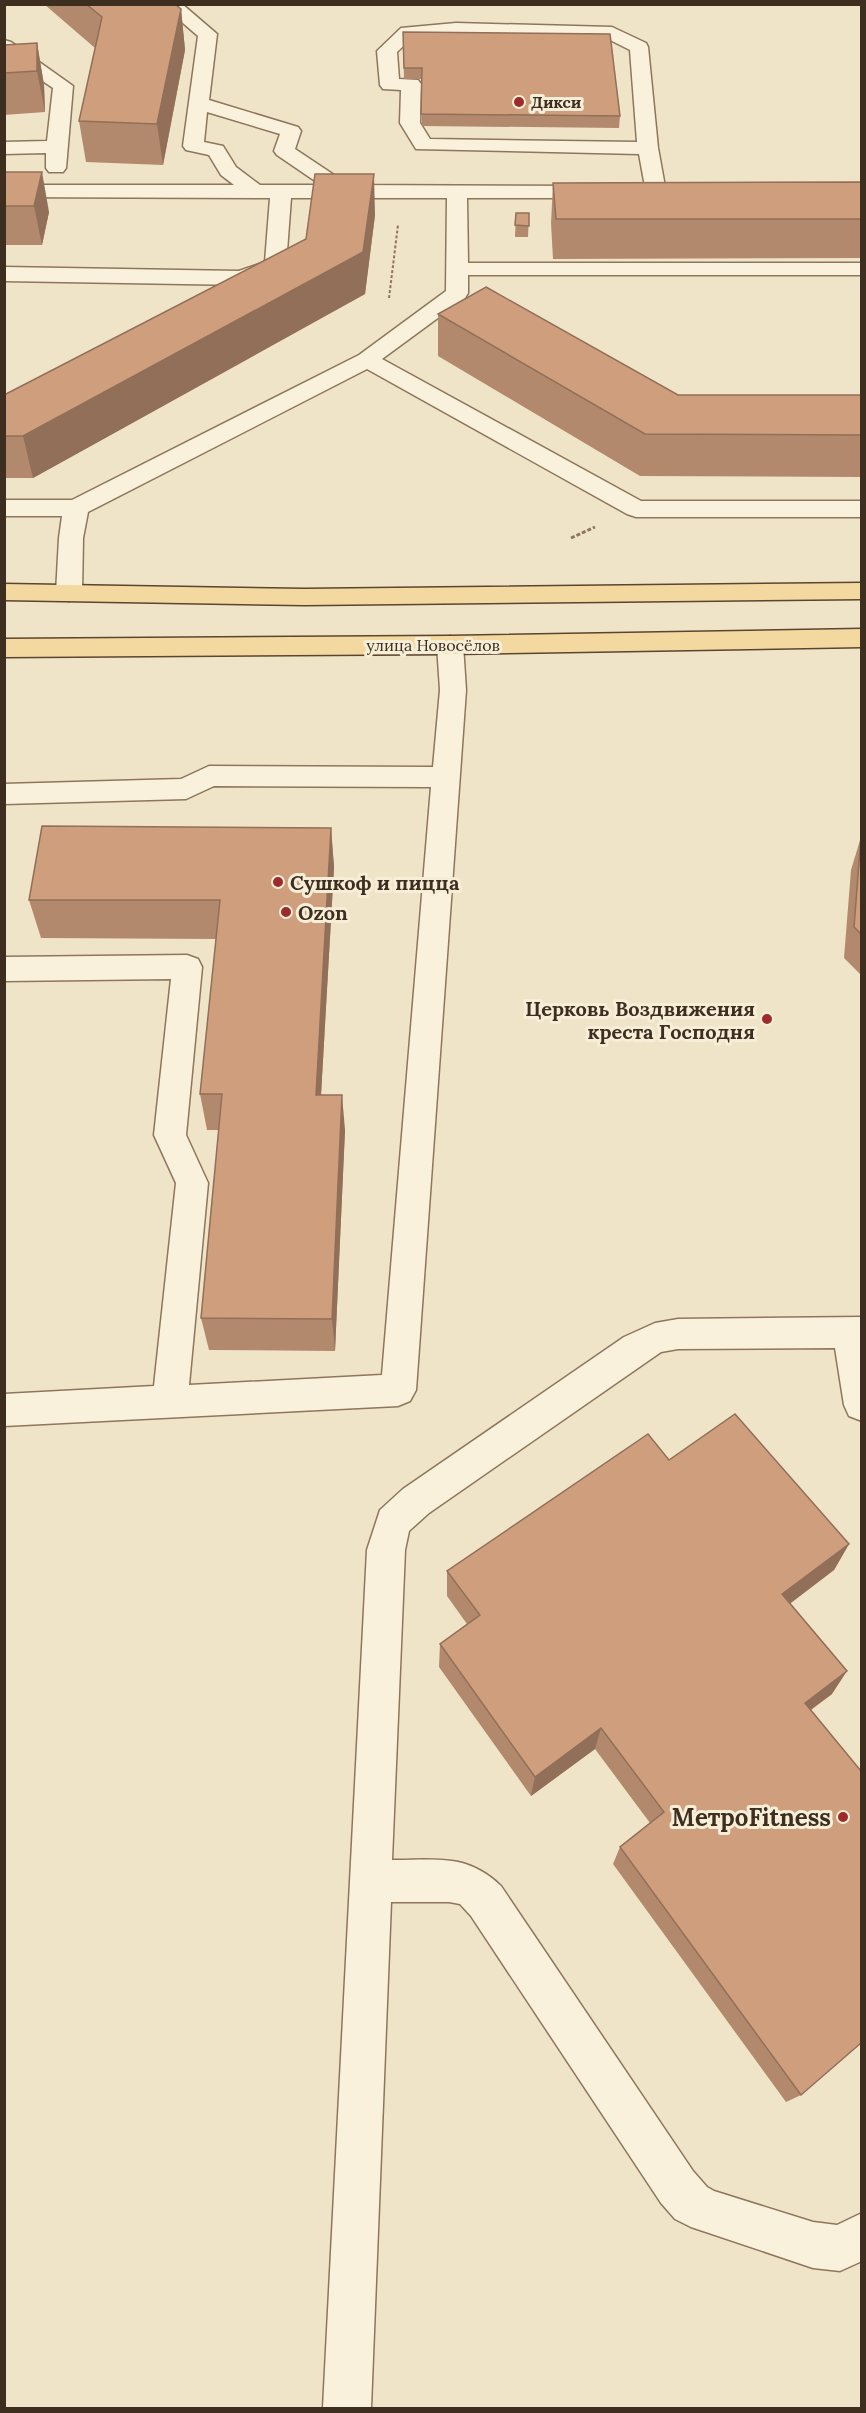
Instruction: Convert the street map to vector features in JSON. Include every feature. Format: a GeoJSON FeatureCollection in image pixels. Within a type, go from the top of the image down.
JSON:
{"type":"FeatureCollection","features":[{"type":"Feature","properties":{"kind":"main road"},"geometry":{"type":"LineString","coordinates":[[4,592],[305,597],[861,591]]}},
{"type":"Feature","properties":{"kind":"main road","name":"улица Новосёлов"},"geometry":{"type":"LineString","coordinates":[[4,648],[450,645],[861,638]]}},
{"type":"Feature","properties":{"kind":"lane"},"geometry":{"type":"LineString","coordinates":[[170,4],[208,34],[186,192]]}},
{"type":"Feature","properties":{"kind":"lane"},"geometry":{"type":"LineString","coordinates":[[648,148],[423,145],[410,123],[411,84],[390,85],[387,51],[408,32],[456,29],[612,33],[639,47],[648,148],[656,192]]}},
{"type":"Feature","properties":{"kind":"lane"},"geometry":{"type":"LineString","coordinates":[[4,46],[63,86],[56,147],[57,191]]}},
{"type":"Feature","properties":{"kind":"lane"},"geometry":{"type":"LineString","coordinates":[[199,103],[291,131],[284,151],[353,193]]}},
{"type":"Feature","properties":{"kind":"lane"},"geometry":{"type":"LineString","coordinates":[[193,146],[216,150],[228,171],[256,192]]}},
{"type":"Feature","properties":{"kind":"lane"},"geometry":{"type":"LineString","coordinates":[[4,148],[56,147]]}},
{"type":"Feature","properties":{"kind":"lane"},"geometry":{"type":"LineString","coordinates":[[4,191],[679,192]]}},
{"type":"Feature","properties":{"kind":"lane"},"geometry":{"type":"LineString","coordinates":[[457,191],[457,293]]}},
{"type":"Feature","properties":{"kind":"lane"},"geometry":{"type":"LineString","coordinates":[[202,300],[243,278],[275,265],[281,192]]}},
{"type":"Feature","properties":{"kind":"lane"},"geometry":{"type":"LineString","coordinates":[[457,269],[861,269]]}},
{"type":"Feature","properties":{"kind":"lane"},"geometry":{"type":"LineString","coordinates":[[4,274],[243,278]]}},
{"type":"Feature","properties":{"kind":"lane"},"geometry":{"type":"LineString","coordinates":[[457,293],[477,304]]}},
{"type":"Feature","properties":{"kind":"lane"},"geometry":{"type":"LineString","coordinates":[[4,508],[76,508],[367,360],[457,293]]}},
{"type":"Feature","properties":{"kind":"lane"},"geometry":{"type":"LineString","coordinates":[[367,360],[636,508],[861,509]]}},
{"type":"Feature","properties":{"kind":"lane"},"geometry":{"type":"LineString","coordinates":[[69,593],[71,538],[76,508]]}},
{"type":"Feature","properties":{"kind":"lane"},"geometry":{"type":"LineString","coordinates":[[4,1410],[398,1390],[453,690],[450,645]]}},
{"type":"Feature","properties":{"kind":"lane"},"geometry":{"type":"LineString","coordinates":[[4,794],[186,789],[209,776],[446,777]]}},
{"type":"Feature","properties":{"kind":"lane"},"geometry":{"type":"LineString","coordinates":[[4,969],[187,967],[170,1135],[192,1183],[170,1401]]}},
{"type":"Feature","properties":{"kind":"lane"},"geometry":{"type":"LineString","coordinates":[[347,2409],[386,1550],[393,1522],[416,1501],[603,1370],[655,1338],[678,1334],[856,1333],[861,1405]]}},
{"type":"Feature","properties":{"kind":"lane"},"geometry":{"type":"LineString","coordinates":[[371,1881],[449,1881],[471,1886],[486,1901],[677,2187],[691,2203],[707,2211],[813,2245],[840,2248],[861,2236]]}},
{"type":"Feature","properties":{"kind":"path"},"geometry":{"type":"LineString","coordinates":[[353,193],[398,220],[389,309]]}},
{"type":"Feature","properties":{"kind":"building"},"geometry":{"type":"Polygon","coordinates":[[[86,4],[175,4],[181,9],[157,124],[79,121],[102,17],[86,4]]]}},
{"type":"Feature","properties":{"kind":"building","name":"Дикси"},"geometry":{"type":"Polygon","coordinates":[[[403,32],[610,34],[620,116],[421,114],[422,68],[404,68],[403,32]]]}},
{"type":"Feature","properties":{"kind":"building"},"geometry":{"type":"Polygon","coordinates":[[[37,43],[37,71],[4,73],[4,45],[37,43]]]}},
{"type":"Feature","properties":{"kind":"building"},"geometry":{"type":"Polygon","coordinates":[[[4,172],[42,172],[34,206],[4,206],[4,172]]]}},
{"type":"Feature","properties":{"kind":"building"},"geometry":{"type":"Polygon","coordinates":[[[315,174],[374,174],[363,252],[23,436],[4,436],[4,395],[306,239],[315,174]]]}},
{"type":"Feature","properties":{"kind":"building"},"geometry":{"type":"Polygon","coordinates":[[[861,182],[861,219],[556,219],[553,183],[861,182]]]}},
{"type":"Feature","properties":{"kind":"building"},"geometry":{"type":"Polygon","coordinates":[[[516,213],[529,213],[529,226],[515,225],[516,213]]]}},
{"type":"Feature","properties":{"kind":"building"},"geometry":{"type":"Polygon","coordinates":[[[486,287],[678,395],[861,395],[861,435],[645,434],[438,314],[486,287]]]}},
{"type":"Feature","properties":{"kind":"building"},"geometry":{"type":"Polygon","coordinates":[[[42,826],[331,828],[316,1095],[342,1095],[332,1319],[201,1318],[222,1094],[200,1094],[220,900],[29,900],[42,826]]]}},
{"type":"Feature","properties":{"kind":"building"},"geometry":{"type":"Polygon","coordinates":[[[861,837],[861,934],[854,927],[861,837]]]}},
{"type":"Feature","properties":{"kind":"building"},"geometry":{"type":"Polygon","coordinates":[[[735,1414],[849,1544],[782,1594],[847,1671],[805,1703],[861,1771],[861,2043],[801,2095],[620,1847],[664,1812],[601,1728],[535,1777],[440,1644],[480,1615],[447,1571],[648,1434],[669,1460],[735,1414]]]}},
{"type":"Feature","properties":{"kind":"place","name":"Дикси"},"geometry":{"type":"Point","coordinates":[519,102]}},
{"type":"Feature","properties":{"kind":"place","name":"Сушкоф и пицца"},"geometry":{"type":"Point","coordinates":[278,882]}},
{"type":"Feature","properties":{"kind":"place","name":"Ozon"},"geometry":{"type":"Point","coordinates":[286,912]}},
{"type":"Feature","properties":{"kind":"place","name":"Церковь Воздвижения креста Господня"},"geometry":{"type":"Point","coordinates":[767,1019]}},
{"type":"Feature","properties":{"kind":"place","name":"МетроFitness"},"geometry":{"type":"Point","coordinates":[843,1817]}}]}
